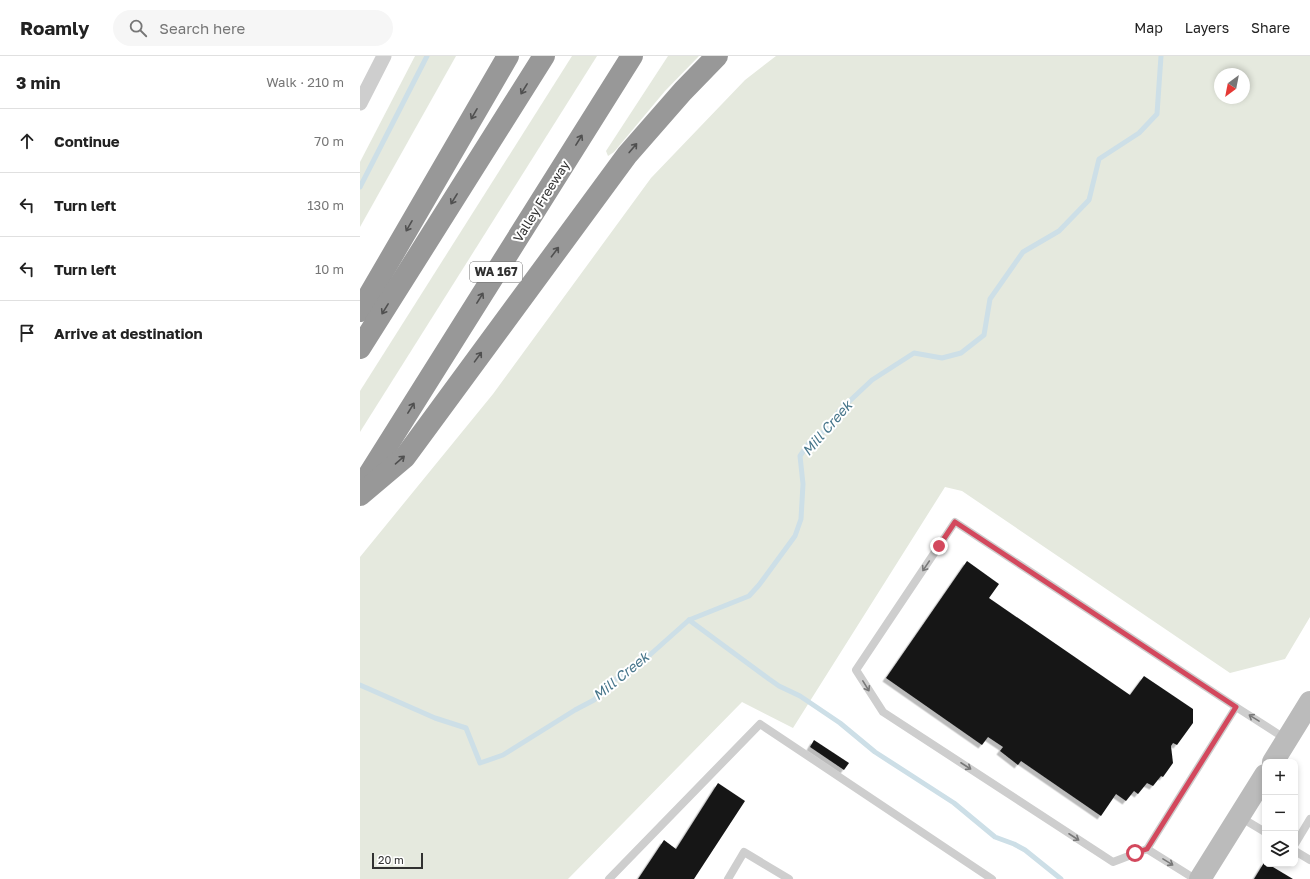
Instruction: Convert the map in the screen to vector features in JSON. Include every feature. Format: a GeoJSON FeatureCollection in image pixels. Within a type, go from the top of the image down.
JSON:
{"type":"FeatureCollection","features":[{"type":"Feature","properties":{"kind":"highway"},"geometry":{"type":"LineString","coordinates":[[360,310],[508,56]]}},
{"type":"Feature","properties":{"kind":"highway"},"geometry":{"type":"LineString","coordinates":[[360,348],[544,56]]}},
{"type":"Feature","properties":{"kind":"highway","name":"Valley Freeway"},"geometry":{"type":"LineString","coordinates":[[360,488],[632,56]]}},
{"type":"Feature","properties":{"kind":"highway"},"geometry":{"type":"LineString","coordinates":[[360,495],[405,456],[627,155],[683,91],[717,56]]}},
{"type":"Feature","properties":{"kind":"main road"},"geometry":{"type":"LineString","coordinates":[[1275,759],[1310,702]]}},
{"type":"Feature","properties":{"kind":"main road"},"geometry":{"type":"LineString","coordinates":[[1200,879],[1262,779]]}},
{"type":"Feature","properties":{"kind":"street"},"geometry":{"type":"LineString","coordinates":[[360,103],[365,82],[384,56]]}},
{"type":"Feature","properties":{"kind":"lane"},"geometry":{"type":"LineString","coordinates":[[1236,707],[1147,849],[1113,862],[883,712],[856,670],[955,522],[1287,739]]}},
{"type":"Feature","properties":{"kind":"lane"},"geometry":{"type":"LineString","coordinates":[[609,879],[760,724],[992,879]]}},
{"type":"Feature","properties":{"kind":"lane"},"geometry":{"type":"LineString","coordinates":[[1239,816],[1263,831]]}},
{"type":"Feature","properties":{"kind":"lane"},"geometry":{"type":"LineString","coordinates":[[1298,839],[1310,819]]}},
{"type":"Feature","properties":{"kind":"lane"},"geometry":{"type":"LineString","coordinates":[[1147,849],[1195,879]]}},
{"type":"Feature","properties":{"kind":"lane"},"geometry":{"type":"LineString","coordinates":[[728,879],[744,852],[788,879]]}},
{"type":"Feature","properties":{"kind":"lane"},"geometry":{"type":"LineString","coordinates":[[1298,853],[1310,860]]}},
{"type":"Feature","properties":{"kind":"shaded area"},"geometry":{"type":"Polygon","coordinates":[[[415,56],[456,56],[360,227],[360,162],[415,56]]]}},
{"type":"Feature","properties":{"kind":"shaded area"},"geometry":{"type":"Polygon","coordinates":[[[572,56],[597,56],[360,432],[360,391],[572,56]]]}},
{"type":"Feature","properties":{"kind":"shaded area"},"geometry":{"type":"Polygon","coordinates":[[[668,56],[699,56],[665,91],[614,152],[608,156],[606,151],[668,56]]]}},
{"type":"Feature","properties":{"kind":"shaded area"},"geometry":{"type":"Polygon","coordinates":[[[776,56],[1310,56],[1310,617],[1285,659],[1230,673],[962,491],[945,487],[793,728],[742,702],[568,879],[360,879],[360,557],[493,394],[651,178],[745,80],[776,56]]]}},
{"type":"Feature","properties":{"kind":"building"},"geometry":{"type":"Polygon","coordinates":[[[967,561],[999,584],[989,598],[1130,695],[1144,676],[1193,709],[1193,723],[1177,745],[1173,743],[1171,746],[1173,763],[1163,777],[1161,776],[1153,786],[1147,783],[1138,794],[1134,791],[1126,801],[1116,794],[1101,816],[1021,761],[1018,765],[1000,751],[1003,747],[988,737],[982,745],[886,678],[967,561]]]}},
{"type":"Feature","properties":{"kind":"building"},"geometry":{"type":"Polygon","coordinates":[[[814,740],[849,763],[844,770],[810,747],[814,740]]]}},
{"type":"Feature","properties":{"kind":"building"},"geometry":{"type":"Polygon","coordinates":[[[718,783],[745,801],[694,879],[638,879],[664,840],[676,849],[718,783]]]}},
{"type":"Feature","properties":{"kind":"building"},"geometry":{"type":"Polygon","coordinates":[[[1262,866],[1273,867],[1293,879],[1254,879],[1262,866]]]}},
{"type":"Feature","properties":{"kind":"waterway"},"geometry":{"type":"LineString","coordinates":[[360,187],[427,56]]}},
{"type":"Feature","properties":{"kind":"waterway","name":"Mill Creek"},"geometry":{"type":"LineString","coordinates":[[360,685],[435,718],[466,728],[480,763],[503,755],[575,710],[594,700],[614,680],[634,669],[689,620],[749,596],[759,585],[795,536],[801,519],[803,484],[800,456],[809,443],[827,429],[839,411],[872,380],[914,353],[942,358],[961,353],[984,335],[990,299],[1023,252],[1059,231],[1089,200],[1099,159],[1139,133],[1157,114],[1161,56]]}},
{"type":"Feature","properties":{"kind":"waterway"},"geometry":{"type":"LineString","coordinates":[[689,620],[779,686],[800,696],[840,723],[875,752],[954,803],[995,837],[1025,850],[1061,879]]}},
{"type":"Feature","properties":{"kind":"route"},"geometry":{"type":"LineString","coordinates":[[939,546],[955,522],[1236,707],[1147,849],[1135,853]]}}]}
